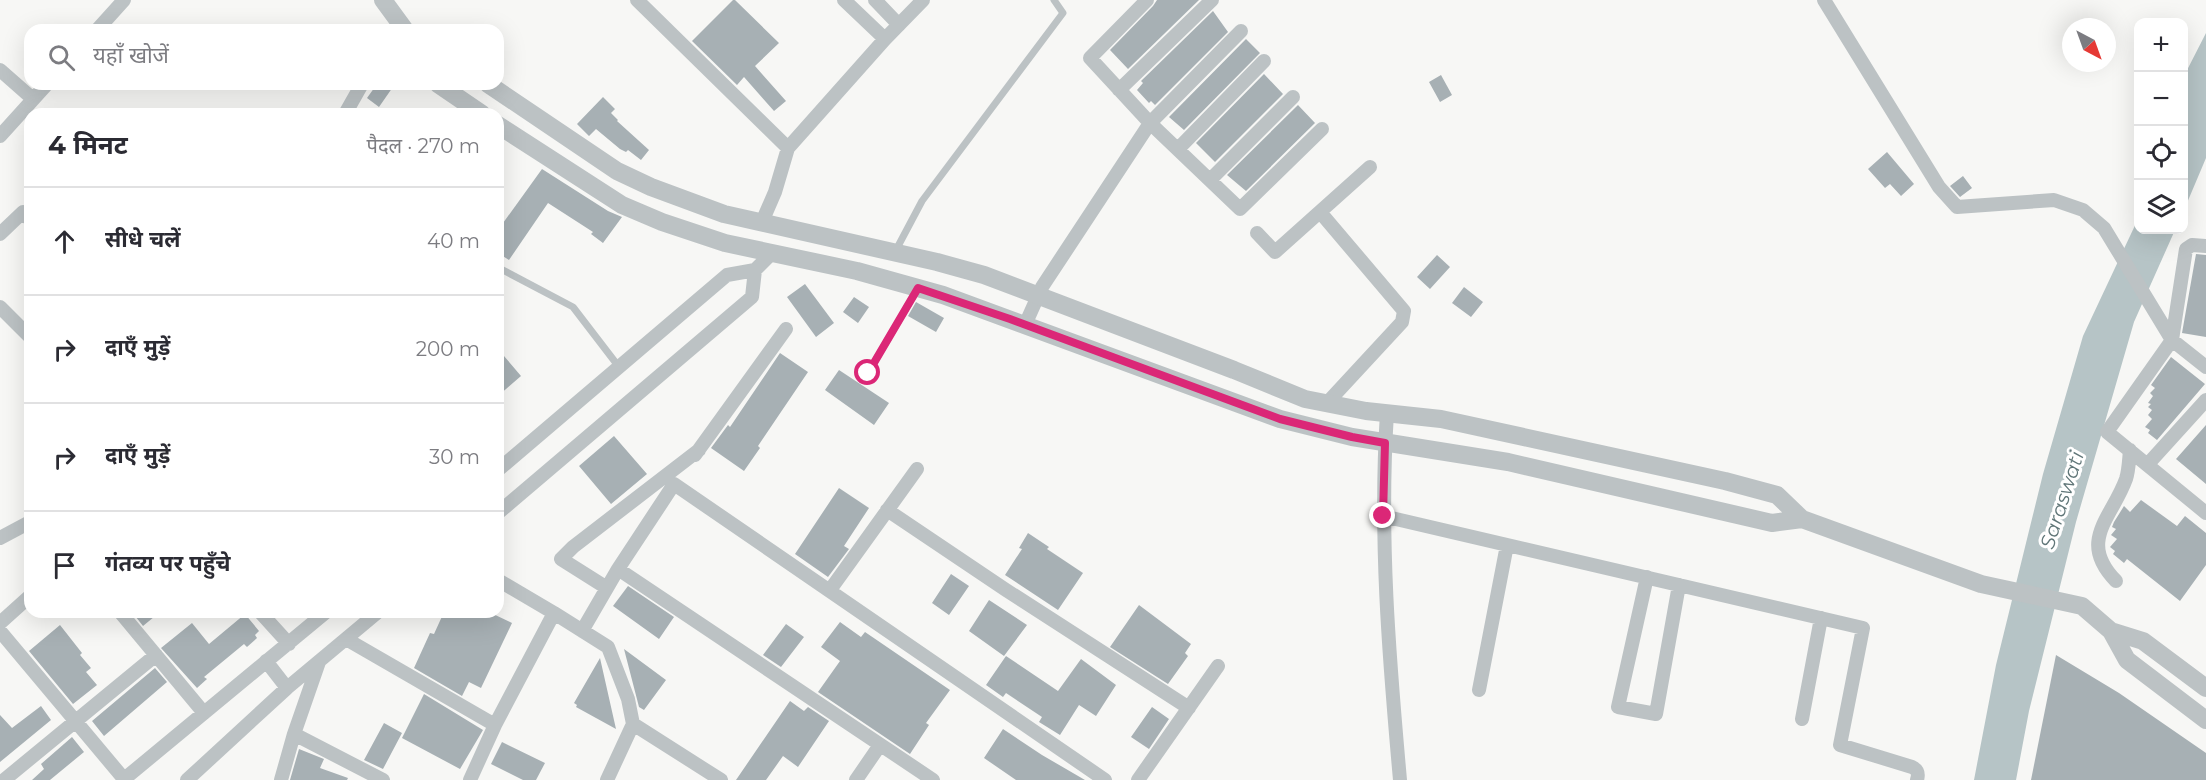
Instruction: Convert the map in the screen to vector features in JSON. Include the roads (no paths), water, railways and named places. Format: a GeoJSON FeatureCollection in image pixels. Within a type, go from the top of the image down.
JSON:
{"type":"FeatureCollection","features":[{"type":"Feature","properties":{"kind":"street"},"geometry":{"type":"LineString","coordinates":[[383,0],[396,24]]}},
{"type":"Feature","properties":{"kind":"street"},"geometry":{"type":"LineString","coordinates":[[637,0],[788,148]]}},
{"type":"Feature","properties":{"kind":"street"},"geometry":{"type":"LineString","coordinates":[[844,0],[885,39]]}},
{"type":"Feature","properties":{"kind":"street"},"geometry":{"type":"LineString","coordinates":[[875,0],[899,25]]}},
{"type":"Feature","properties":{"kind":"street"},"geometry":{"type":"LineString","coordinates":[[762,222],[775,192],[788,148],[923,0]]}},
{"type":"Feature","properties":{"kind":"street"},"geometry":{"type":"LineString","coordinates":[[1147,0],[1090,58],[1150,123],[1211,179],[1240,210],[1322,129]]}},
{"type":"Feature","properties":{"kind":"street"},"geometry":{"type":"LineString","coordinates":[[1119,90],[1212,0]]}},
{"type":"Feature","properties":{"kind":"street"},"geometry":{"type":"LineString","coordinates":[[1824,0],[1939,187],[1957,207],[2054,200],[2083,210],[2104,228],[2172,340],[2206,367]]}},
{"type":"Feature","properties":{"kind":"street"},"geometry":{"type":"LineString","coordinates":[[102,24],[119,2]]}},
{"type":"Feature","properties":{"kind":"street"},"geometry":{"type":"LineString","coordinates":[[1025,325],[1039,295],[1150,123],[1241,31]]}},
{"type":"Feature","properties":{"kind":"street"},"geometry":{"type":"LineString","coordinates":[[1178,149],[1264,61]]}},
{"type":"Feature","properties":{"kind":"street"},"geometry":{"type":"LineString","coordinates":[[0,70],[33,99]]}},
{"type":"Feature","properties":{"kind":"street"},"geometry":{"type":"LineString","coordinates":[[25,108],[42,90]]}},
{"type":"Feature","properties":{"kind":"street"},"geometry":{"type":"LineString","coordinates":[[348,108],[359,90]]}},
{"type":"Feature","properties":{"kind":"street"},"geometry":{"type":"LineString","coordinates":[[447,90],[473,108]]}},
{"type":"Feature","properties":{"kind":"street"},"geometry":{"type":"LineString","coordinates":[[497,90],[617,171],[651,187],[724,214],[984,275],[1305,399],[1387,413],[1441,419],[1725,481],[1777,495],[1802,519],[1981,584],[2082,606],[2110,631],[2127,660],[2206,720]]}},
{"type":"Feature","properties":{"kind":"street"},"geometry":{"type":"LineString","coordinates":[[1211,179],[1293,97]]}},
{"type":"Feature","properties":{"kind":"street"},"geometry":{"type":"LineString","coordinates":[[0,136],[24,109]]}},
{"type":"Feature","properties":{"kind":"street"},"geometry":{"type":"LineString","coordinates":[[504,129],[622,205],[662,222],[725,243],[857,271],[918,288],[1280,419],[1352,437],[1508,462],[1772,523],[1802,519]]}},
{"type":"Feature","properties":{"kind":"street"},"geometry":{"type":"LineString","coordinates":[[1257,233],[1275,252],[1370,167]]}},
{"type":"Feature","properties":{"kind":"street"},"geometry":{"type":"LineString","coordinates":[[0,234],[22,212],[24,214]]}},
{"type":"Feature","properties":{"kind":"street"},"geometry":{"type":"LineString","coordinates":[[1320,212],[1404,311],[1402,322],[1327,403]]}},
{"type":"Feature","properties":{"kind":"street"},"geometry":{"type":"LineString","coordinates":[[2205,509],[2107,432],[2172,340],[2186,249],[2192,245],[2206,246]]}},
{"type":"Feature","properties":{"kind":"street"},"geometry":{"type":"LineString","coordinates":[[504,465],[727,275],[755,270],[772,253]]}},
{"type":"Feature","properties":{"kind":"street"},"geometry":{"type":"LineString","coordinates":[[504,508],[752,297],[755,270]]}},
{"type":"Feature","properties":{"kind":"street"},"geometry":{"type":"LineString","coordinates":[[0,307],[24,330]]}},
{"type":"Feature","properties":{"kind":"street"},"geometry":{"type":"LineString","coordinates":[[582,631],[618,569],[675,484],[786,329]]}},
{"type":"Feature","properties":{"kind":"street"},"geometry":{"type":"LineString","coordinates":[[2148,464],[2206,400]]}},
{"type":"Feature","properties":{"kind":"street"},"geometry":{"type":"LineString","coordinates":[[1387,413],[1383,516],[1387,631],[1400,780]]}},
{"type":"Feature","properties":{"kind":"street"},"geometry":{"type":"LineString","coordinates":[[607,588],[561,559],[699,450]]}},
{"type":"Feature","properties":{"kind":"street"},"geometry":{"type":"LineString","coordinates":[[2116,581],[2109,574],[2100,556],[2097,536],[2126,478],[2130,450]]}},
{"type":"Feature","properties":{"kind":"street"},"geometry":{"type":"LineString","coordinates":[[830,590],[917,469]]}},
{"type":"Feature","properties":{"kind":"street"},"geometry":{"type":"LineString","coordinates":[[675,484],[1105,780]]}},
{"type":"Feature","properties":{"kind":"street"},"geometry":{"type":"LineString","coordinates":[[887,510],[1189,708]]}},
{"type":"Feature","properties":{"kind":"street"},"geometry":{"type":"LineString","coordinates":[[1383,516],[1863,628],[1839,745],[1912,767],[1917,770],[1917,780]]}},
{"type":"Feature","properties":{"kind":"street"},"geometry":{"type":"LineString","coordinates":[[0,538],[24,525]]}},
{"type":"Feature","properties":{"kind":"street"},"geometry":{"type":"LineString","coordinates":[[1479,690],[1506,544]]}},
{"type":"Feature","properties":{"kind":"street"},"geometry":{"type":"LineString","coordinates":[[618,569],[933,780]]}},
{"type":"Feature","properties":{"kind":"street"},"geometry":{"type":"LineString","coordinates":[[1647,578],[1618,707],[1656,714],[1679,585]]}},
{"type":"Feature","properties":{"kind":"street"},"geometry":{"type":"LineString","coordinates":[[504,584],[608,647],[628,699],[633,724],[607,780]]}},
{"type":"Feature","properties":{"kind":"street"},"geometry":{"type":"LineString","coordinates":[[0,623],[24,601]]}},
{"type":"Feature","properties":{"kind":"street"},"geometry":{"type":"LineString","coordinates":[[470,780],[495,725],[554,613]]}},
{"type":"Feature","properties":{"kind":"street"},"geometry":{"type":"LineString","coordinates":[[125,618],[204,713]]}},
{"type":"Feature","properties":{"kind":"street"},"geometry":{"type":"LineString","coordinates":[[265,618],[289,644]]}},
{"type":"Feature","properties":{"kind":"street"},"geometry":{"type":"LineString","coordinates":[[0,631],[124,780],[319,618]]}},
{"type":"Feature","properties":{"kind":"street"},"geometry":{"type":"LineString","coordinates":[[187,780],[287,688],[371,618]]}},
{"type":"Feature","properties":{"kind":"street"},"geometry":{"type":"LineString","coordinates":[[1802,719],[1821,618]]}},
{"type":"Feature","properties":{"kind":"street"},"geometry":{"type":"LineString","coordinates":[[2110,631],[2143,641],[2206,688]]}},
{"type":"Feature","properties":{"kind":"street"},"geometry":{"type":"LineString","coordinates":[[346,639],[495,725]]}},
{"type":"Feature","properties":{"kind":"street"},"geometry":{"type":"LineString","coordinates":[[4,780],[156,655]]}},
{"type":"Feature","properties":{"kind":"street"},"geometry":{"type":"LineString","coordinates":[[266,662],[287,688]]}},
{"type":"Feature","properties":{"kind":"street"},"geometry":{"type":"LineString","coordinates":[[281,780],[319,662]]}},
{"type":"Feature","properties":{"kind":"street"},"geometry":{"type":"LineString","coordinates":[[1138,780],[1218,666]]}},
{"type":"Feature","properties":{"kind":"street"},"geometry":{"type":"LineString","coordinates":[[633,724],[721,780]]}},
{"type":"Feature","properties":{"kind":"street"},"geometry":{"type":"LineString","coordinates":[[294,734],[383,780]]}},
{"type":"Feature","properties":{"kind":"street"},"geometry":{"type":"LineString","coordinates":[[856,780],[880,745]]}},
{"type":"Feature","properties":{"kind":"lane"},"geometry":{"type":"LineString","coordinates":[[895,253],[922,201],[1063,13],[1054,0]]}},
{"type":"Feature","properties":{"kind":"lane"},"geometry":{"type":"LineString","coordinates":[[504,271],[573,307],[619,367]]}},
{"type":"Feature","properties":{"kind":"lane"},"geometry":{"type":"LineString","coordinates":[[868,373],[918,288]]}},
{"type":"Feature","properties":{"kind":"water"},"geometry":{"type":"Polygon","coordinates":[[[2206,33],[2206,158],[2188,201],[2188,72],[2206,33]]]}},
{"type":"Feature","properties":{"kind":"water","name":"Saraswati"},"geometry":{"type":"Polygon","coordinates":[[[2134,228],[2134,234],[2173,234],[2134,322],[2076,522],[2029,711],[2016,780],[1974,780],[1996,665],[2043,474],[2083,336],[2134,228]]]}}]}
